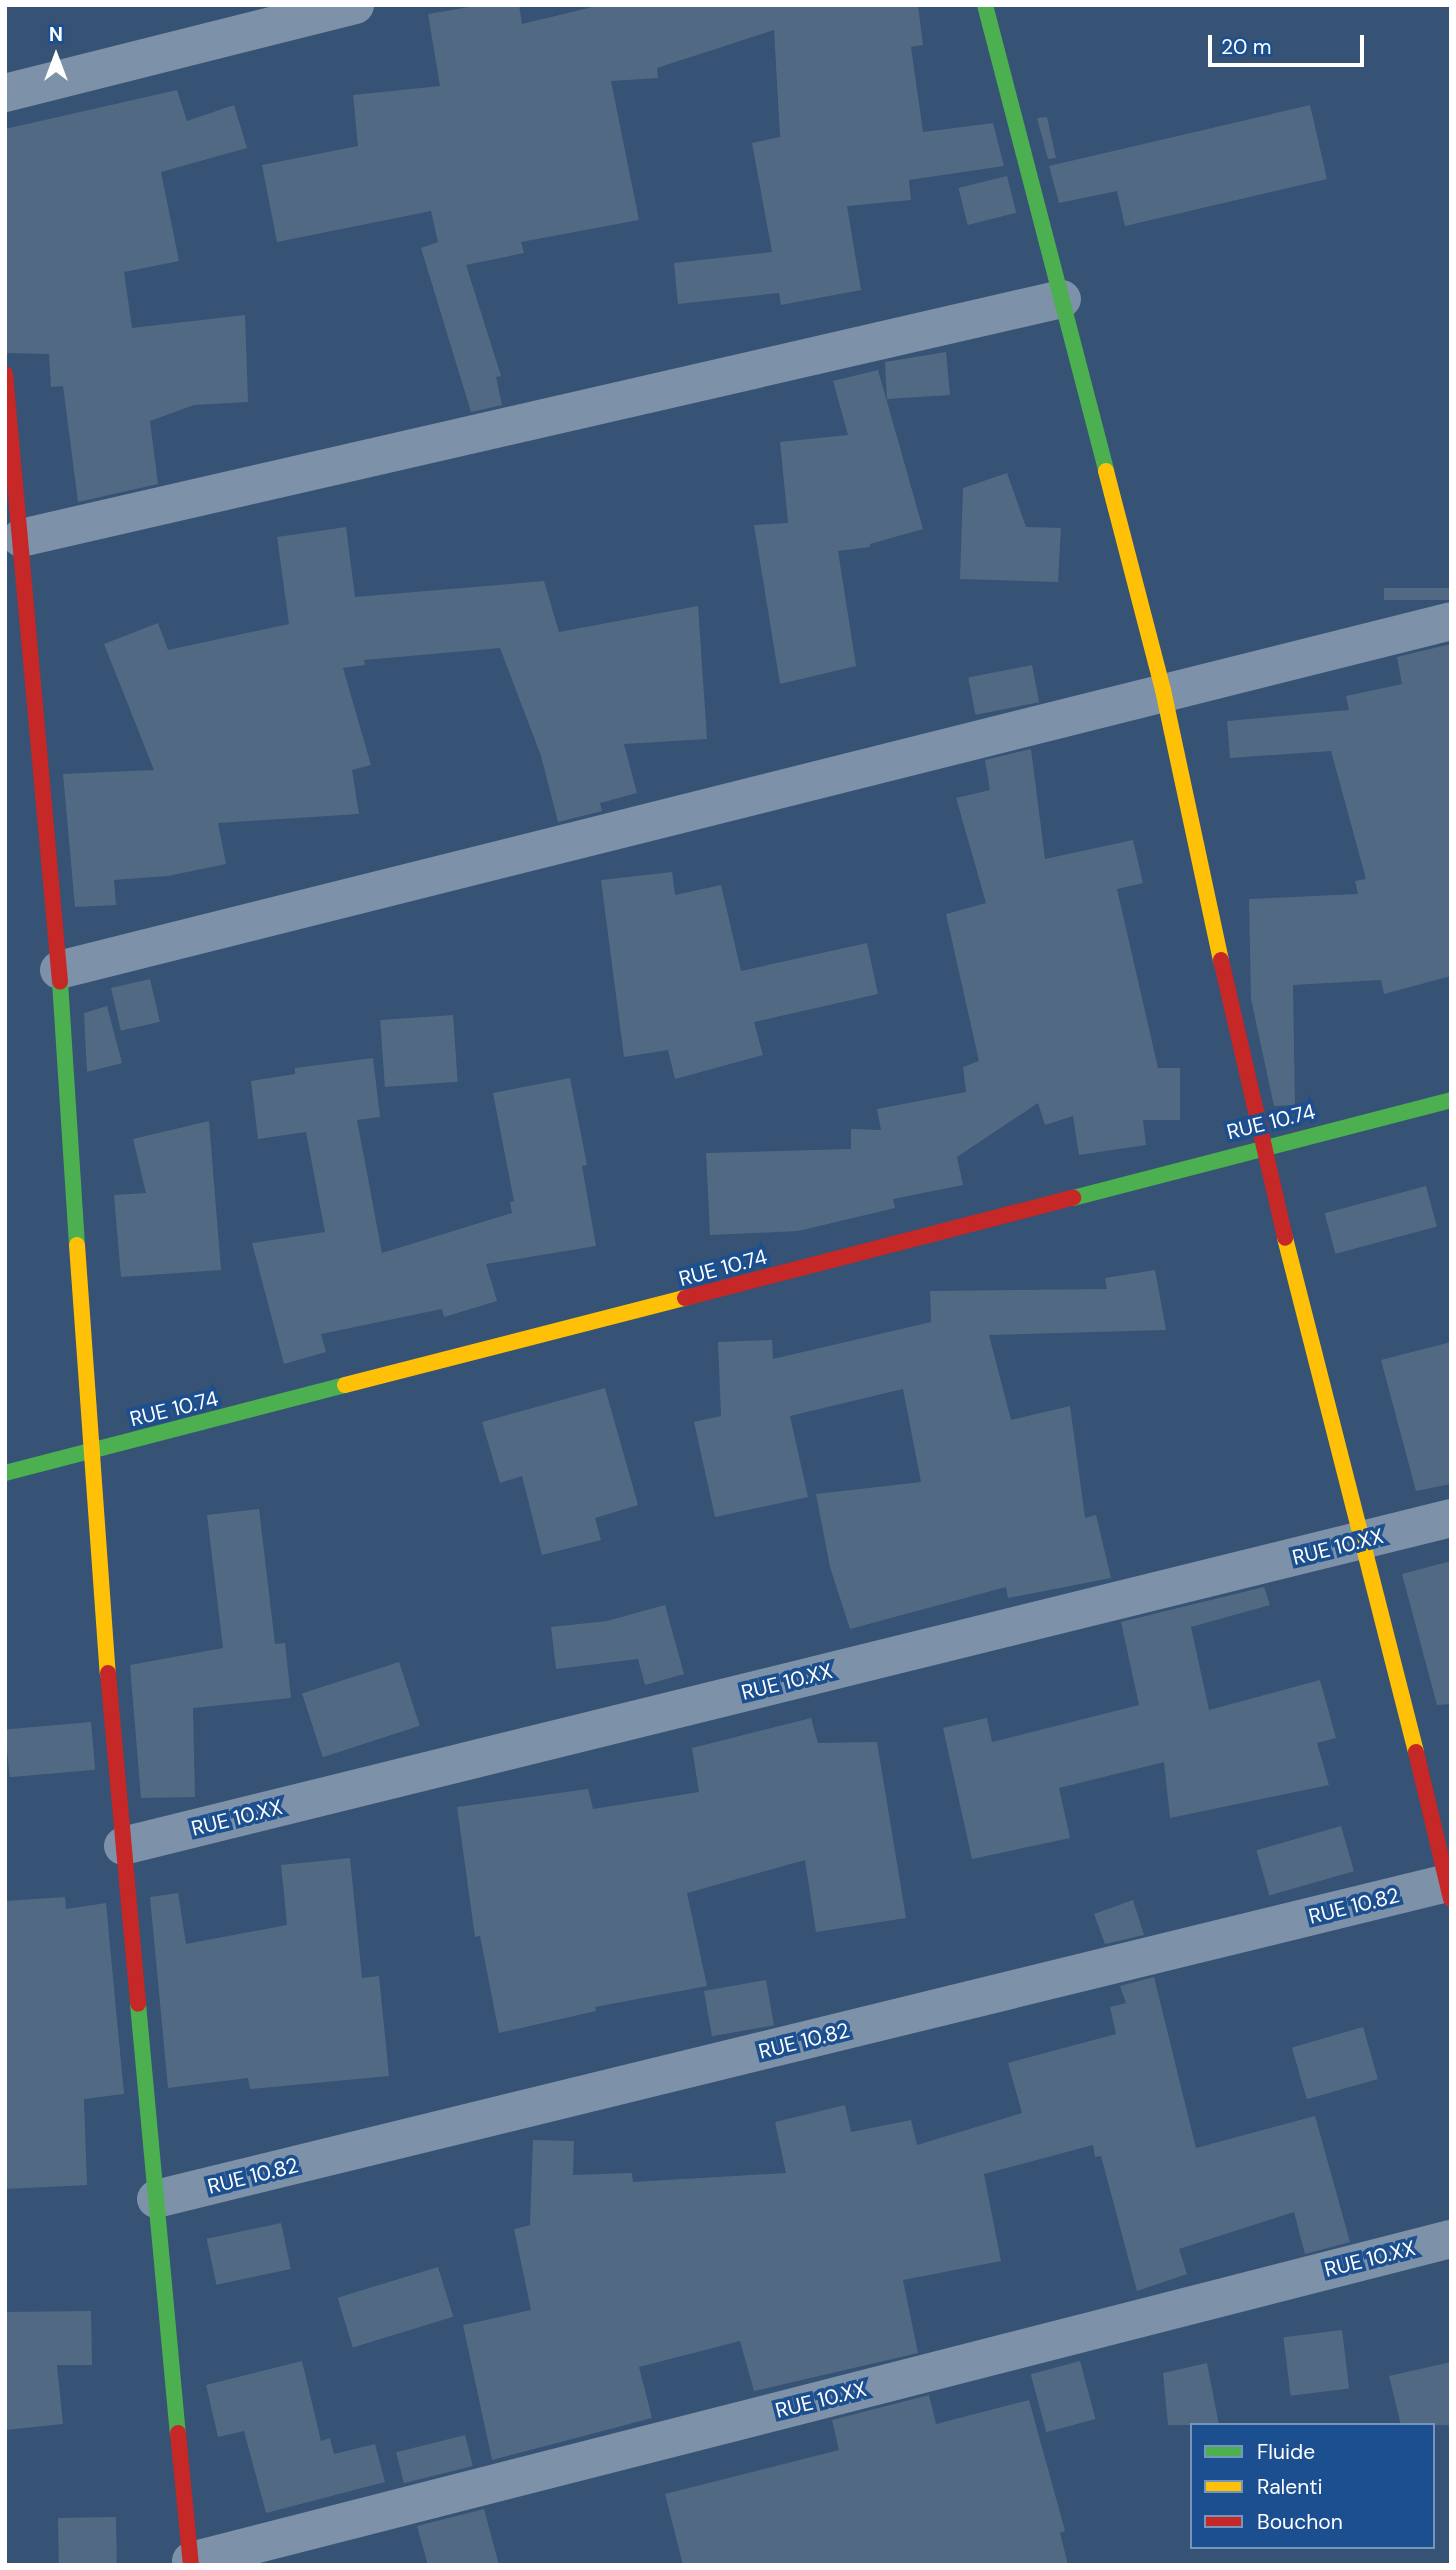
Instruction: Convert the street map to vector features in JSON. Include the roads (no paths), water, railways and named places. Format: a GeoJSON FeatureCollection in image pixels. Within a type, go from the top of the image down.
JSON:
{"type":"FeatureCollection","features":[{"type":"Feature","properties":{"kind":"street"},"geometry":{"type":"LineString","coordinates":[[5,93],[355,5]]}},
{"type":"Feature","properties":{"kind":"street"},"geometry":{"type":"LineString","coordinates":[[985,5],[1163,690],[1260,1145],[1365,1540],[1449,1888]]}},
{"type":"Feature","properties":{"kind":"street"},"geometry":{"type":"LineString","coordinates":[[22,538],[1062,299]]}},
{"type":"Feature","properties":{"kind":"street"},"geometry":{"type":"LineString","coordinates":[[5,374],[22,538],[59,970],[90,1453],[123,1846],[191,2563]]}},
{"type":"Feature","properties":{"kind":"street"},"geometry":{"type":"LineString","coordinates":[[59,970],[1163,690],[1451,621]]}},
{"type":"Feature","properties":{"kind":"street","name":"RUE 10.74"},"geometry":{"type":"LineString","coordinates":[[5,1472],[90,1453],[1260,1145],[1451,1100]]}},
{"type":"Feature","properties":{"kind":"street","name":"RUE 10.XX"},"geometry":{"type":"LineString","coordinates":[[123,1846],[1451,1518]]}},
{"type":"Feature","properties":{"kind":"street","name":"RUE 10.82"},"geometry":{"type":"LineString","coordinates":[[156,2199],[1449,1888]]}},
{"type":"Feature","properties":{"kind":"street","name":"RUE 10.XX"},"geometry":{"type":"LineString","coordinates":[[191,2563],[1451,2239]]}}]}
